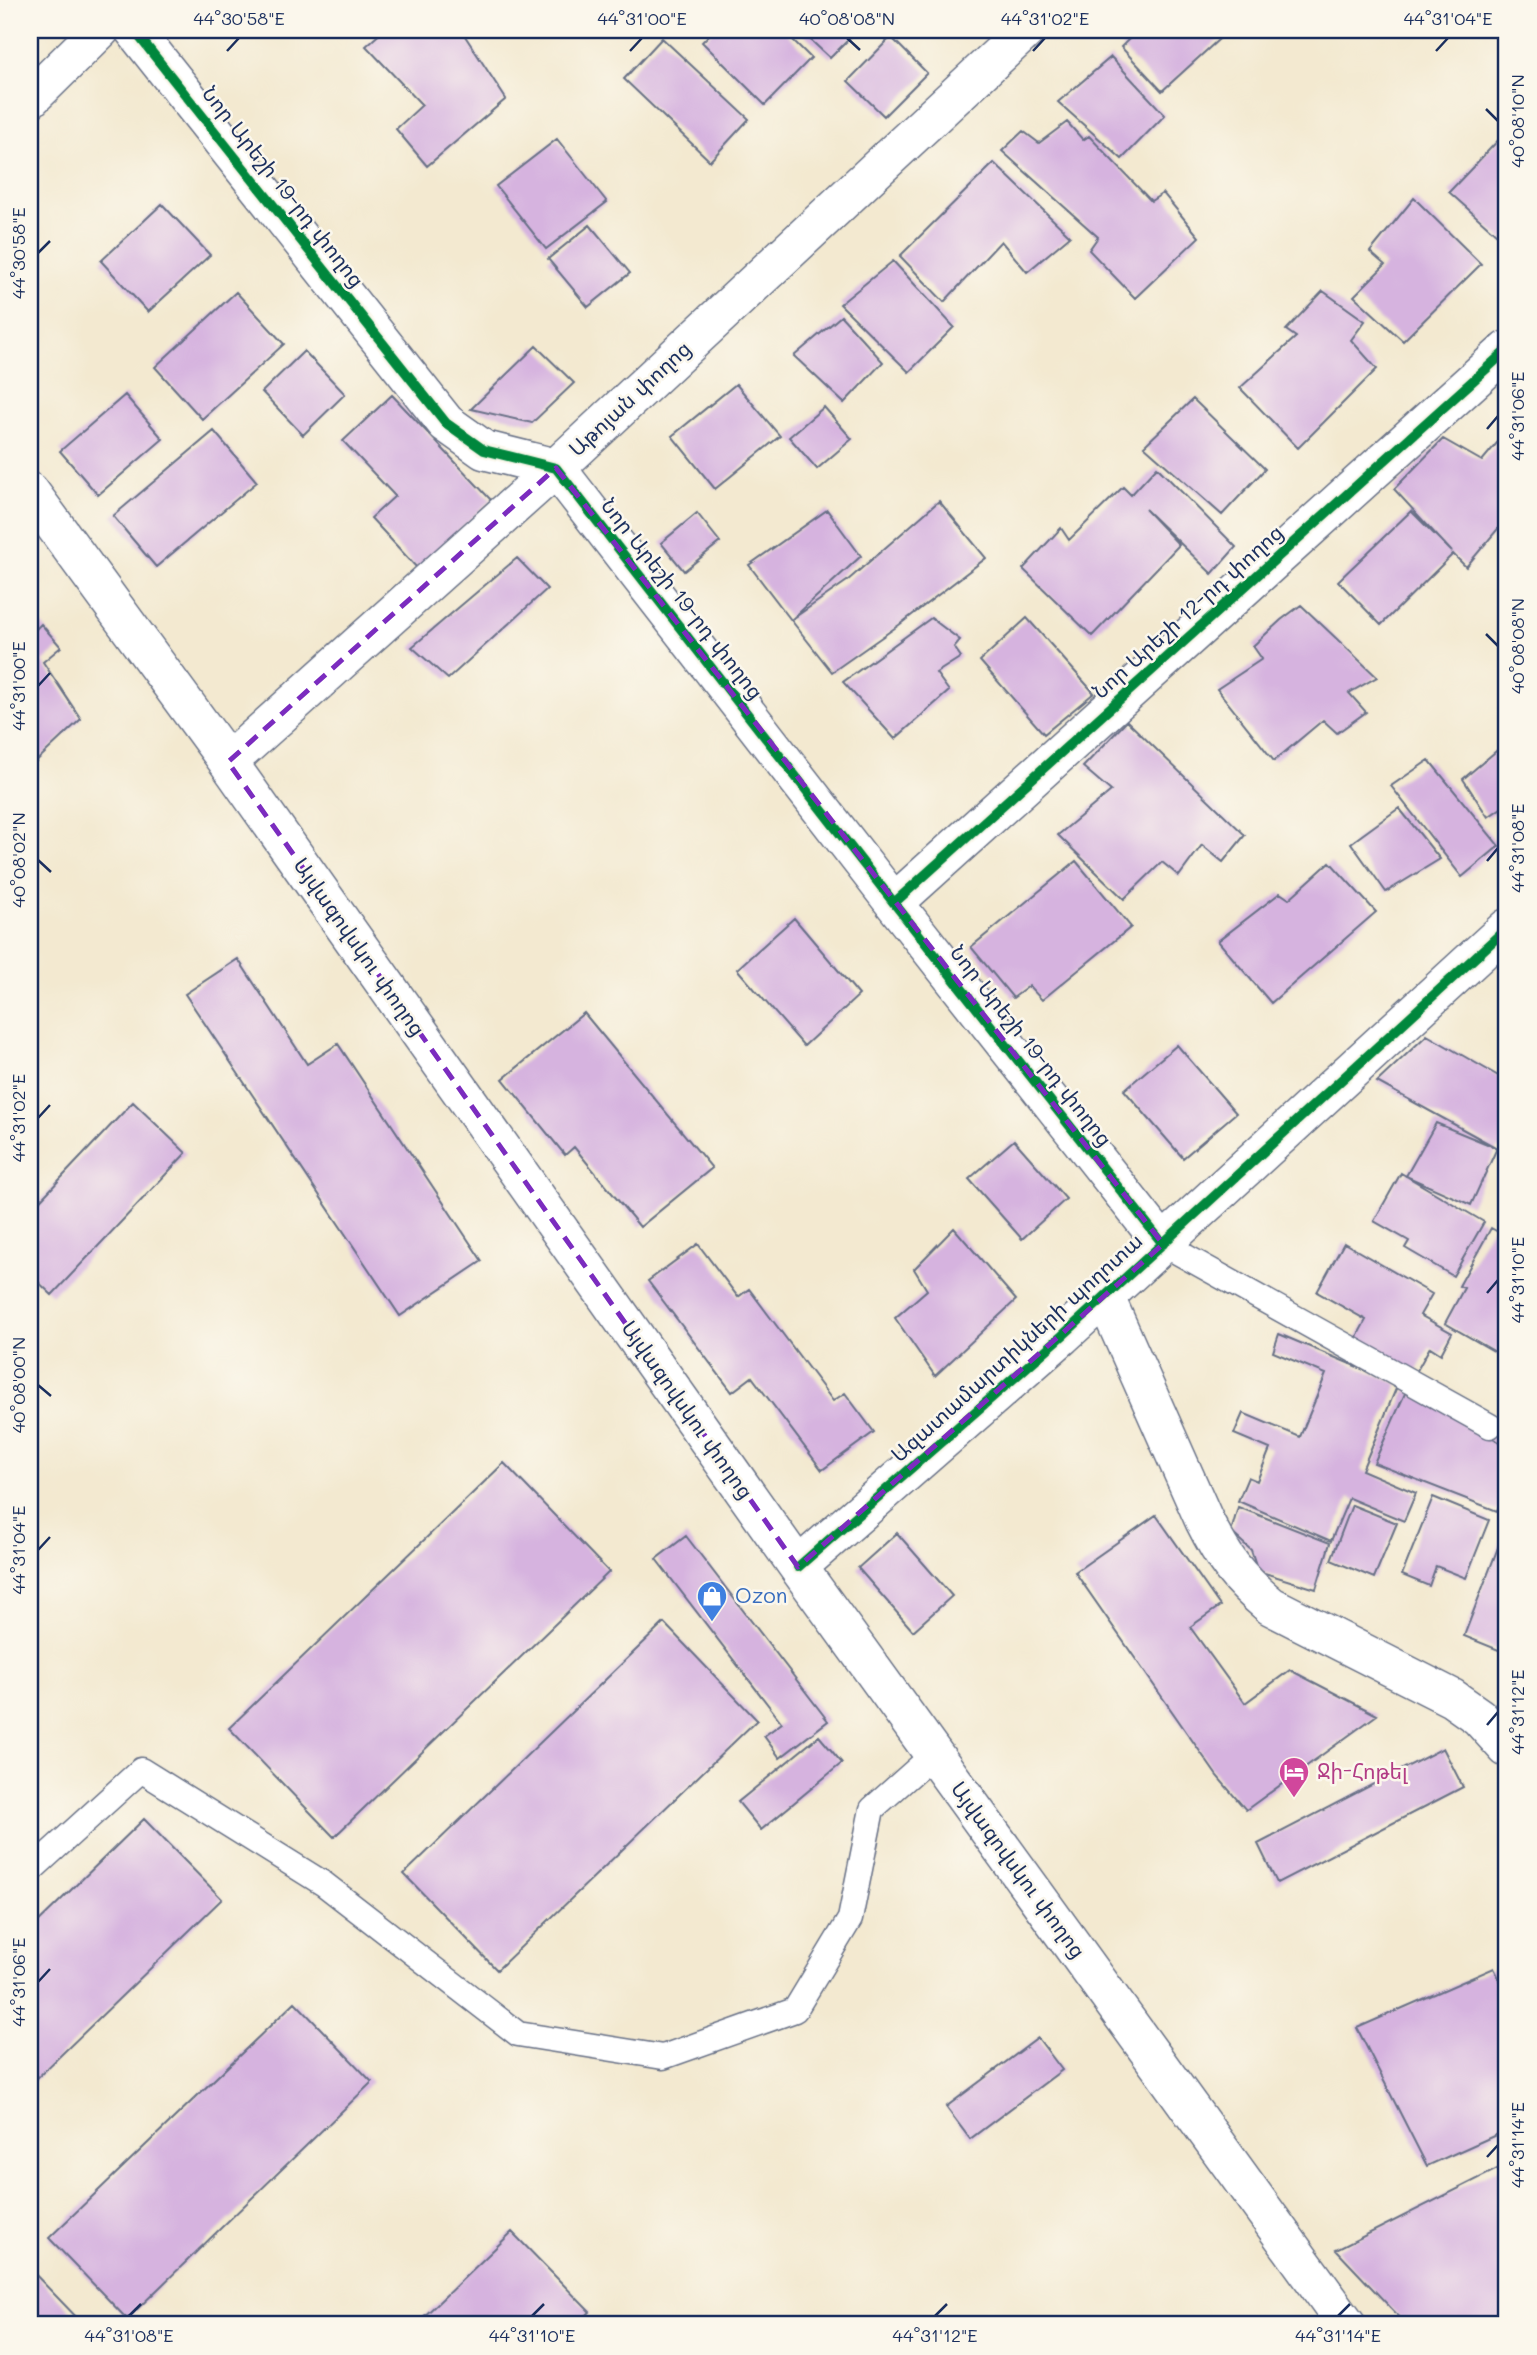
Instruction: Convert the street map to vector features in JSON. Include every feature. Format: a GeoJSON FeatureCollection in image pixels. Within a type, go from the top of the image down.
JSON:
{"type":"FeatureCollection","features":[{"type":"Feature","properties":{"kind":"street"},"geometry":{"type":"LineString","coordinates":[[30,99],[100,30]]}},
{"type":"Feature","properties":{"kind":"street","name":"Նոր Արեշի 19-րդ փողոց"},"geometry":{"type":"LineString","coordinates":[[134,30],[446,423],[484,450],[556,468],[1163,1244]]}},
{"type":"Feature","properties":{"kind":"street","name":"Աթոյան փողոց"},"geometry":{"type":"LineString","coordinates":[[228,762],[556,468],[1026,30]]}},
{"type":"Feature","properties":{"kind":"street","name":"Նոր Արեշի 12-րդ փողոց"},"geometry":{"type":"LineString","coordinates":[[894,903],[1507,350]]}},
{"type":"Feature","properties":{"kind":"street","name":"Այվազովսկու փողոց"},"geometry":{"type":"LineString","coordinates":[[30,492],[228,762],[799,1567],[1347,2325]]}},
{"type":"Feature","properties":{"kind":"street","name":"Ազատամարտիկների պողոտա"},"geometry":{"type":"LineString","coordinates":[[799,1567],[1105,1297],[1507,928]]}},
{"type":"Feature","properties":{"kind":"street"},"geometry":{"type":"LineString","coordinates":[[1105,1297],[1204,1520],[1222,1556],[1246,1586],[1271,1606],[1452,1698],[1479,1717],[1507,1748]]}},
{"type":"Feature","properties":{"kind":"lane"},"geometry":{"type":"LineString","coordinates":[[1163,1244],[1490,1426]]}},
{"type":"Feature","properties":{"kind":"lane"},"geometry":{"type":"LineString","coordinates":[[30,1871],[141,1770],[324,1884],[518,2034],[663,2057],[795,2010],[850,1919],[872,1809],[934,1754]]}},
{"type":"Feature","properties":{"kind":"highlighted area"},"geometry":{"type":"Polygon","coordinates":[[[556,468],[1163,1244],[798,1567],[228,762],[556,468]]]}},
{"type":"Feature","properties":{"kind":"building"},"geometry":{"type":"Polygon","coordinates":[[[384,30],[472,30],[465,36],[506,99],[427,166],[396,129],[422,105],[366,46],[384,30]]]}},
{"type":"Feature","properties":{"kind":"building"},"geometry":{"type":"Polygon","coordinates":[[[714,30],[783,30],[811,58],[765,105],[702,42],[714,30]]]}},
{"type":"Feature","properties":{"kind":"building"},"geometry":{"type":"Polygon","coordinates":[[[800,30],[858,30],[830,58],[800,30]]]}},
{"type":"Feature","properties":{"kind":"building"},"geometry":{"type":"Polygon","coordinates":[[[1138,30],[1229,30],[1162,91],[1121,47],[1138,30]]]}},
{"type":"Feature","properties":{"kind":"building"},"geometry":{"type":"Polygon","coordinates":[[[891,37],[927,73],[884,116],[848,81],[891,37]]]}},
{"type":"Feature","properties":{"kind":"building"},"geometry":{"type":"Polygon","coordinates":[[[662,38],[749,119],[710,161],[624,79],[662,38]]]}},
{"type":"Feature","properties":{"kind":"building"},"geometry":{"type":"Polygon","coordinates":[[[1111,57],[1165,115],[1122,159],[1058,102],[1111,57]]]}},
{"type":"Feature","properties":{"kind":"building"},"geometry":{"type":"Polygon","coordinates":[[[1067,122],[1083,140],[1089,136],[1151,201],[1163,193],[1199,237],[1135,298],[1089,250],[1098,237],[1002,151],[1023,131],[1039,143],[1067,122]]]}},
{"type":"Feature","properties":{"kind":"building"},"geometry":{"type":"Polygon","coordinates":[[[1507,131],[1507,244],[1449,192],[1507,131]]]}},
{"type":"Feature","properties":{"kind":"building"},"geometry":{"type":"Polygon","coordinates":[[[557,139],[607,202],[546,249],[496,186],[557,139]]]}},
{"type":"Feature","properties":{"kind":"building"},"geometry":{"type":"Polygon","coordinates":[[[994,163],[1070,236],[1027,272],[1001,241],[944,302],[900,256],[994,163]]]}},
{"type":"Feature","properties":{"kind":"building"},"geometry":{"type":"Polygon","coordinates":[[[1414,198],[1481,264],[1403,341],[1354,296],[1385,265],[1370,252],[1414,198]]]}},
{"type":"Feature","properties":{"kind":"building"},"geometry":{"type":"Polygon","coordinates":[[[162,204],[210,255],[148,312],[101,261],[162,204]]]}},
{"type":"Feature","properties":{"kind":"building"},"geometry":{"type":"Polygon","coordinates":[[[590,225],[630,273],[588,307],[548,259],[590,225]]]}},
{"type":"Feature","properties":{"kind":"building"},"geometry":{"type":"Polygon","coordinates":[[[893,261],[954,327],[909,372],[840,304],[893,261]]]}},
{"type":"Feature","properties":{"kind":"building"},"geometry":{"type":"Polygon","coordinates":[[[1323,291],[1365,321],[1351,340],[1377,369],[1298,448],[1240,388],[1296,337],[1286,330],[1323,291]]]}},
{"type":"Feature","properties":{"kind":"building"},"geometry":{"type":"Polygon","coordinates":[[[236,292],[284,344],[202,419],[155,367],[236,292]]]}},
{"type":"Feature","properties":{"kind":"building"},"geometry":{"type":"Polygon","coordinates":[[[841,316],[883,362],[844,403],[794,356],[841,316]]]}},
{"type":"Feature","properties":{"kind":"building"},"geometry":{"type":"Polygon","coordinates":[[[536,346],[574,383],[532,423],[471,409],[536,346]]]}},
{"type":"Feature","properties":{"kind":"building"},"geometry":{"type":"Polygon","coordinates":[[[304,351],[345,394],[303,435],[262,392],[304,351]]]}},
{"type":"Feature","properties":{"kind":"building"},"geometry":{"type":"Polygon","coordinates":[[[736,384],[780,436],[715,489],[672,436],[736,384]]]}},
{"type":"Feature","properties":{"kind":"building"},"geometry":{"type":"Polygon","coordinates":[[[125,395],[163,439],[98,495],[60,451],[125,395]]]}},
{"type":"Feature","properties":{"kind":"building"},"geometry":{"type":"Polygon","coordinates":[[[392,395],[491,500],[418,569],[371,518],[395,496],[343,441],[392,395]]]}},
{"type":"Feature","properties":{"kind":"building"},"geometry":{"type":"Polygon","coordinates":[[[1193,399],[1265,469],[1222,515],[1144,446],[1193,399]]]}},
{"type":"Feature","properties":{"kind":"building"},"geometry":{"type":"Polygon","coordinates":[[[824,407],[852,439],[817,469],[789,437],[824,407]]]}},
{"type":"Feature","properties":{"kind":"building"},"geometry":{"type":"Polygon","coordinates":[[[214,431],[257,482],[156,567],[113,516],[214,431]]]}},
{"type":"Feature","properties":{"kind":"building"},"geometry":{"type":"Polygon","coordinates":[[[1507,431],[1507,518],[1466,567],[1453,554],[1381,625],[1338,581],[1411,511],[1452,552],[1394,489],[1443,439],[1482,461],[1507,431]]]}},
{"type":"Feature","properties":{"kind":"building"},"geometry":{"type":"Polygon","coordinates":[[[1157,467],[1236,547],[1212,574],[1145,509],[1179,545],[1092,636],[1023,569],[1061,528],[1069,540],[1123,487],[1131,495],[1157,467]]]}},
{"type":"Feature","properties":{"kind":"building"},"geometry":{"type":"Polygon","coordinates":[[[939,501],[986,558],[832,672],[791,620],[847,581],[939,501]]]}},
{"type":"Feature","properties":{"kind":"building"},"geometry":{"type":"Polygon","coordinates":[[[827,510],[861,556],[791,620],[749,565],[827,510]]]}},
{"type":"Feature","properties":{"kind":"building"},"geometry":{"type":"Polygon","coordinates":[[[697,513],[720,542],[684,571],[661,543],[697,513]]]}},
{"type":"Feature","properties":{"kind":"building"},"geometry":{"type":"Polygon","coordinates":[[[517,558],[547,589],[448,679],[412,647],[517,558]]]}},
{"type":"Feature","properties":{"kind":"building"},"geometry":{"type":"Polygon","coordinates":[[[1301,605],[1377,677],[1349,693],[1366,712],[1337,733],[1323,720],[1274,761],[1217,689],[1262,659],[1253,646],[1301,605]]]}},
{"type":"Feature","properties":{"kind":"building"},"geometry":{"type":"Polygon","coordinates":[[[931,618],[960,640],[954,647],[961,657],[936,673],[949,691],[895,739],[843,682],[931,618]]]}},
{"type":"Feature","properties":{"kind":"building"},"geometry":{"type":"Polygon","coordinates":[[[1027,618],[1094,693],[1044,734],[980,661],[1027,618]]]}},
{"type":"Feature","properties":{"kind":"building"},"geometry":{"type":"Polygon","coordinates":[[[41,624],[61,647],[43,662],[81,719],[30,767],[30,635],[41,624]]]}},
{"type":"Feature","properties":{"kind":"building"},"geometry":{"type":"Polygon","coordinates":[[[1127,721],[1245,835],[1223,862],[1202,845],[1179,876],[1162,862],[1124,899],[1058,835],[1111,791],[1083,767],[1127,721]]]}},
{"type":"Feature","properties":{"kind":"building"},"geometry":{"type":"Polygon","coordinates":[[[1507,742],[1507,804],[1488,817],[1463,779],[1507,742]]]}},
{"type":"Feature","properties":{"kind":"building"},"geometry":{"type":"Polygon","coordinates":[[[1429,760],[1499,846],[1462,877],[1391,786],[1429,760]]]}},
{"type":"Feature","properties":{"kind":"building"},"geometry":{"type":"Polygon","coordinates":[[[1399,808],[1440,859],[1386,892],[1351,843],[1399,808]]]}},
{"type":"Feature","properties":{"kind":"building"},"geometry":{"type":"Polygon","coordinates":[[[1076,861],[1131,927],[1042,1000],[1029,986],[1013,998],[971,947],[1076,861]]]}},
{"type":"Feature","properties":{"kind":"building"},"geometry":{"type":"Polygon","coordinates":[[[1330,862],[1376,912],[1271,1003],[1218,941],[1280,893],[1289,899],[1330,862]]]}},
{"type":"Feature","properties":{"kind":"building"},"geometry":{"type":"Polygon","coordinates":[[[794,918],[859,995],[804,1046],[737,969],[794,918]]]}},
{"type":"Feature","properties":{"kind":"building"},"geometry":{"type":"Polygon","coordinates":[[[238,959],[307,1064],[338,1044],[482,1261],[400,1316],[185,994],[238,959]]]}},
{"type":"Feature","properties":{"kind":"building"},"geometry":{"type":"Polygon","coordinates":[[[584,1013],[712,1168],[640,1227],[574,1147],[565,1155],[503,1079],[584,1013]]]}},
{"type":"Feature","properties":{"kind":"building"},"geometry":{"type":"Polygon","coordinates":[[[1427,1035],[1507,1081],[1507,1154],[1377,1082],[1427,1035]]]}},
{"type":"Feature","properties":{"kind":"building"},"geometry":{"type":"Polygon","coordinates":[[[1177,1045],[1236,1113],[1183,1158],[1124,1090],[1177,1045]]]}},
{"type":"Feature","properties":{"kind":"building"},"geometry":{"type":"Polygon","coordinates":[[[133,1102],[186,1153],[52,1295],[30,1274],[30,1211],[133,1102]]]}},
{"type":"Feature","properties":{"kind":"building"},"geometry":{"type":"Polygon","coordinates":[[[1436,1123],[1497,1148],[1471,1205],[1406,1176],[1436,1123]]]}},
{"type":"Feature","properties":{"kind":"building"},"geometry":{"type":"Polygon","coordinates":[[[1014,1140],[1066,1199],[1022,1239],[969,1179],[1014,1140]]]}},
{"type":"Feature","properties":{"kind":"building"},"geometry":{"type":"Polygon","coordinates":[[[1401,1173],[1484,1222],[1453,1276],[1405,1248],[1409,1241],[1374,1221],[1401,1173]]]}},
{"type":"Feature","properties":{"kind":"building"},"geometry":{"type":"Polygon","coordinates":[[[954,1228],[1016,1300],[935,1376],[895,1318],[927,1290],[914,1269],[954,1228]]]}},
{"type":"Feature","properties":{"kind":"building"},"geometry":{"type":"Polygon","coordinates":[[[1491,1228],[1507,1237],[1507,1339],[1499,1354],[1445,1323],[1464,1288],[1459,1286],[1491,1228]]]}},
{"type":"Feature","properties":{"kind":"building"},"geometry":{"type":"Polygon","coordinates":[[[1344,1243],[1432,1294],[1420,1315],[1452,1333],[1441,1354],[1430,1347],[1414,1376],[1354,1342],[1366,1320],[1317,1292],[1344,1243]]]}},
{"type":"Feature","properties":{"kind":"building"},"geometry":{"type":"Polygon","coordinates":[[[698,1244],[738,1297],[749,1289],[833,1401],[845,1393],[874,1432],[822,1470],[752,1377],[732,1392],[648,1281],[698,1244]]]}},
{"type":"Feature","properties":{"kind":"building"},"geometry":{"type":"Polygon","coordinates":[[[1279,1334],[1398,1384],[1362,1470],[1416,1493],[1404,1521],[1349,1498],[1331,1541],[1238,1501],[1248,1477],[1257,1481],[1270,1449],[1234,1434],[1243,1413],[1300,1437],[1326,1374],[1273,1352],[1279,1334]]]}},
{"type":"Feature","properties":{"kind":"building"},"geometry":{"type":"Polygon","coordinates":[[[1406,1391],[1468,1422],[1507,1447],[1507,1489],[1497,1511],[1374,1463],[1406,1391]]]}},
{"type":"Feature","properties":{"kind":"building"},"geometry":{"type":"Polygon","coordinates":[[[504,1463],[609,1572],[334,1837],[229,1728],[504,1463]]]}},
{"type":"Feature","properties":{"kind":"building"},"geometry":{"type":"Polygon","coordinates":[[[1433,1497],[1489,1520],[1466,1578],[1436,1566],[1429,1586],[1402,1575],[1433,1497]]]}},
{"type":"Feature","properties":{"kind":"building"},"geometry":{"type":"Polygon","coordinates":[[[1352,1505],[1397,1523],[1374,1578],[1331,1560],[1352,1505]]]}},
{"type":"Feature","properties":{"kind":"building"},"geometry":{"type":"Polygon","coordinates":[[[1238,1507],[1330,1543],[1316,1589],[1258,1571],[1251,1550],[1231,1532],[1238,1507]]]}},
{"type":"Feature","properties":{"kind":"building"},"geometry":{"type":"Polygon","coordinates":[[[1156,1515],[1220,1606],[1190,1627],[1245,1703],[1290,1670],[1377,1715],[1246,1810],[1217,1776],[1075,1572],[1156,1515]]]}},
{"type":"Feature","properties":{"kind":"building"},"geometry":{"type":"Polygon","coordinates":[[[1504,1532],[1507,1534],[1507,1635],[1501,1651],[1464,1636],[1504,1532]]]}},
{"type":"Feature","properties":{"kind":"building"},"geometry":{"type":"Polygon","coordinates":[[[897,1533],[952,1596],[913,1631],[858,1568],[897,1533]]]}},
{"type":"Feature","properties":{"kind":"building"},"geometry":{"type":"Polygon","coordinates":[[[686,1536],[828,1721],[780,1758],[764,1736],[782,1723],[656,1559],[686,1536]]]}},
{"type":"Feature","properties":{"kind":"building"},"geometry":{"type":"Polygon","coordinates":[[[664,1623],[757,1720],[497,1970],[404,1874],[664,1623]]]}},
{"type":"Feature","properties":{"kind":"building"},"geometry":{"type":"Polygon","coordinates":[[[819,1736],[842,1763],[761,1830],[738,1802],[819,1736]]]}},
{"type":"Feature","properties":{"kind":"building"},"geometry":{"type":"Polygon","coordinates":[[[1443,1748],[1463,1787],[1277,1883],[1258,1844],[1443,1748]]]}},
{"type":"Feature","properties":{"kind":"building"},"geometry":{"type":"Polygon","coordinates":[[[144,1819],[222,1899],[30,2085],[30,1930],[144,1819]]]}},
{"type":"Feature","properties":{"kind":"building"},"geometry":{"type":"Polygon","coordinates":[[[1494,1968],[1507,1994],[1507,2130],[1427,2166],[1357,2028],[1494,1968]]]}},
{"type":"Feature","properties":{"kind":"building"},"geometry":{"type":"Polygon","coordinates":[[[295,2002],[372,2082],[127,2319],[49,2238],[295,2002]]]}},
{"type":"Feature","properties":{"kind":"building"},"geometry":{"type":"Polygon","coordinates":[[[1038,2038],[1062,2070],[970,2139],[946,2107],[1038,2038]]]}},
{"type":"Feature","properties":{"kind":"building"},"geometry":{"type":"Polygon","coordinates":[[[1507,2164],[1507,2325],[1407,2325],[1336,2250],[1507,2164]]]}},
{"type":"Feature","properties":{"kind":"building"},"geometry":{"type":"Polygon","coordinates":[[[512,2232],[590,2312],[576,2325],[415,2325],[512,2232]]]}},
{"type":"Feature","properties":{"kind":"building"},"geometry":{"type":"Polygon","coordinates":[[[30,2269],[84,2325],[30,2325],[30,2269]]]}},
{"type":"Feature","properties":{"kind":"cycle path"},"geometry":{"type":"LineString","coordinates":[[134,30],[446,423],[484,450],[556,468],[1163,1244]]}},
{"type":"Feature","properties":{"kind":"cycle path"},"geometry":{"type":"LineString","coordinates":[[894,903],[1507,350]]}},
{"type":"Feature","properties":{"kind":"cycle path"},"geometry":{"type":"LineString","coordinates":[[798,1567],[1062,1336],[1507,928]]}},
{"type":"Feature","properties":{"kind":"place","name":"Ozon"},"geometry":{"type":"Point","coordinates":[712,1623]}},
{"type":"Feature","properties":{"kind":"place","name":"Ջի-Հոթել"},"geometry":{"type":"Point","coordinates":[1294,1799]}}]}
